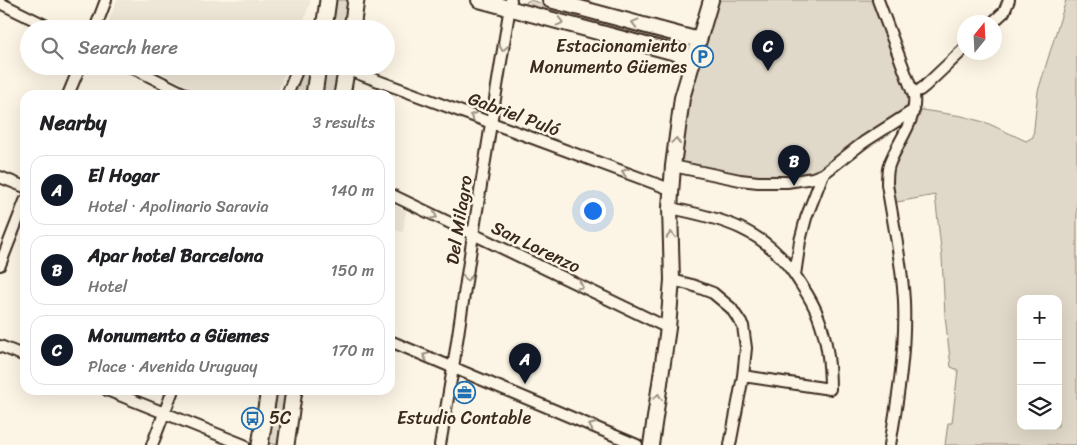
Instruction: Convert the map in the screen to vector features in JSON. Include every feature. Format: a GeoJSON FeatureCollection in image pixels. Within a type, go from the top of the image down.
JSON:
{"type":"FeatureCollection","features":[{"type":"Feature","properties":{"kind":"main road"},"geometry":{"type":"LineString","coordinates":[[353,20],[356,0]]}},
{"type":"Feature","properties":{"kind":"main road"},"geometry":{"type":"LineString","coordinates":[[325,20],[327,5]]}},
{"type":"Feature","properties":{"kind":"main road"},"geometry":{"type":"LineString","coordinates":[[315,90],[317,75]]}},
{"type":"Feature","properties":{"kind":"main road"},"geometry":{"type":"LineString","coordinates":[[343,90],[346,75]]}},
{"type":"Feature","properties":{"kind":"main road"},"geometry":{"type":"LineString","coordinates":[[260,445],[268,395]]}},
{"type":"Feature","properties":{"kind":"main road"},"geometry":{"type":"LineString","coordinates":[[286,445],[293,395]]}},
{"type":"Feature","properties":{"kind":"street"},"geometry":{"type":"LineString","coordinates":[[98,20],[106,0]]}},
{"type":"Feature","properties":{"kind":"street"},"geometry":{"type":"LineString","coordinates":[[480,0],[510,4],[694,58]]}},
{"type":"Feature","properties":{"kind":"street"},"geometry":{"type":"LineString","coordinates":[[550,0],[699,40]]}},
{"type":"Feature","properties":{"kind":"street"},"geometry":{"type":"LineString","coordinates":[[651,445],[668,328],[672,280],[670,189],[673,166],[682,101],[711,0]]}},
{"type":"Feature","properties":{"kind":"street"},"geometry":{"type":"LineString","coordinates":[[878,0],[915,104],[914,110],[889,163],[886,184],[902,288],[904,328],[898,400],[890,445]]}},
{"type":"Feature","properties":{"kind":"street"},"geometry":{"type":"LineString","coordinates":[[1001,15],[1004,12],[1008,0]]}},
{"type":"Feature","properties":{"kind":"street"},"geometry":{"type":"LineString","coordinates":[[0,3],[35,20]]}},
{"type":"Feature","properties":{"kind":"street","name":"Del Milagro"},"geometry":{"type":"LineString","coordinates":[[440,445],[510,4]]}},
{"type":"Feature","properties":{"kind":"street"},"geometry":{"type":"LineString","coordinates":[[320,20],[327,5]]}},
{"type":"Feature","properties":{"kind":"street"},"geometry":{"type":"LineString","coordinates":[[913,94],[925,86],[957,56]]}},
{"type":"Feature","properties":{"kind":"street"},"geometry":{"type":"LineString","coordinates":[[70,90],[76,75]]}},
{"type":"Feature","properties":{"kind":"street"},"geometry":{"type":"LineString","coordinates":[[147,75],[176,90]]}},
{"type":"Feature","properties":{"kind":"street"},"geometry":{"type":"LineString","coordinates":[[289,90],[295,75]]}},
{"type":"Feature","properties":{"kind":"street","name":"Gabriel Puló"},"geometry":{"type":"LineString","coordinates":[[366,75],[670,189]]}},
{"type":"Feature","properties":{"kind":"street"},"geometry":{"type":"LineString","coordinates":[[673,166],[740,180],[758,182],[802,181],[823,174],[864,142],[914,110]]}},
{"type":"Feature","properties":{"kind":"street"},"geometry":{"type":"LineString","coordinates":[[795,275],[800,241],[806,218],[823,174]]}},
{"type":"Feature","properties":{"kind":"street"},"geometry":{"type":"LineString","coordinates":[[0,177],[20,185]]}},
{"type":"Feature","properties":{"kind":"street","name":"San Lorenzo"},"geometry":{"type":"LineString","coordinates":[[395,196],[668,328]]}},
{"type":"Feature","properties":{"kind":"street"},"geometry":{"type":"LineString","coordinates":[[670,208],[717,219],[743,229],[758,238],[778,254],[795,275],[818,316],[828,356],[830,389],[743,376]]}},
{"type":"Feature","properties":{"kind":"street"},"geometry":{"type":"LineString","coordinates":[[0,265],[20,214]]}},
{"type":"Feature","properties":{"kind":"street"},"geometry":{"type":"LineString","coordinates":[[672,280],[713,293],[731,308],[743,326],[746,340],[743,376],[730,445]]}},
{"type":"Feature","properties":{"kind":"street"},"geometry":{"type":"LineString","coordinates":[[395,343],[637,445]]}},
{"type":"Feature","properties":{"kind":"street"},"geometry":{"type":"LineString","coordinates":[[0,346],[20,354]]}},
{"type":"Feature","properties":{"kind":"street"},"geometry":{"type":"LineString","coordinates":[[119,395],[244,445]]}},
{"type":"Feature","properties":{"kind":"street"},"geometry":{"type":"LineString","coordinates":[[152,445],[171,395]]}},
{"type":"Feature","properties":{"kind":"shaded area"},"geometry":{"type":"Polygon","coordinates":[[[117,0],[311,0],[304,20],[109,20],[117,0]]]}},
{"type":"Feature","properties":{"kind":"shaded area"},"geometry":{"type":"Polygon","coordinates":[[[333,0],[350,0],[347,20],[330,20],[333,0]]]}},
{"type":"Feature","properties":{"kind":"shaded area"},"geometry":{"type":"Polygon","coordinates":[[[530,0],[666,38],[667,45],[527,8],[526,2],[530,0]]]}},
{"type":"Feature","properties":{"kind":"shaded area"},"geometry":{"type":"Polygon","coordinates":[[[711,0],[878,0],[912,105],[833,166],[787,182],[673,166],[711,0]]]}},
{"type":"Feature","properties":{"kind":"shaded area"},"geometry":{"type":"Polygon","coordinates":[[[1066,0],[1077,0],[1077,445],[945,445],[948,423],[952,423],[958,370],[951,367],[935,195],[892,203],[891,175],[922,110],[962,116],[987,123],[1026,141],[1033,137],[1038,91],[1066,0]]]}},
{"type":"Feature","properties":{"kind":"shaded area"},"geometry":{"type":"Polygon","coordinates":[[[165,75],[284,75],[278,90],[196,90],[165,75]]]}},
{"type":"Feature","properties":{"kind":"shaded area"},"geometry":{"type":"Polygon","coordinates":[[[300,75],[309,75],[307,90],[294,90],[300,75]]]}},
{"type":"Feature","properties":{"kind":"shaded area"},"geometry":{"type":"Polygon","coordinates":[[[322,75],[338,75],[336,90],[320,90],[322,75]]]}},
{"type":"Feature","properties":{"kind":"shaded area"},"geometry":{"type":"Polygon","coordinates":[[[395,206],[406,211],[403,232],[395,230],[395,206]]]}},
{"type":"Feature","properties":{"kind":"shaded area"},"geometry":{"type":"Polygon","coordinates":[[[273,395],[287,395],[280,445],[266,443],[273,395]]]}},
{"type":"Feature","properties":{"kind":"place","name":"Estacionamiento Monumento Güemes"},"geometry":{"type":"Point","coordinates":[703,56]}},
{"type":"Feature","properties":{"kind":"place","name":"Monumento a Güemes"},"geometry":{"type":"Point","coordinates":[768,71]}},
{"type":"Feature","properties":{"kind":"place","name":"Apar hotel Barcelona"},"geometry":{"type":"Point","coordinates":[794,186]}},
{"type":"Feature","properties":{"kind":"place","name":"El Hogar"},"geometry":{"type":"Point","coordinates":[525,384]}},
{"type":"Feature","properties":{"kind":"place","name":"Estudio Contable"},"geometry":{"type":"Point","coordinates":[464,393]}},
{"type":"Feature","properties":{"kind":"place","name":"5C"},"geometry":{"type":"Point","coordinates":[253,418]}}]}
